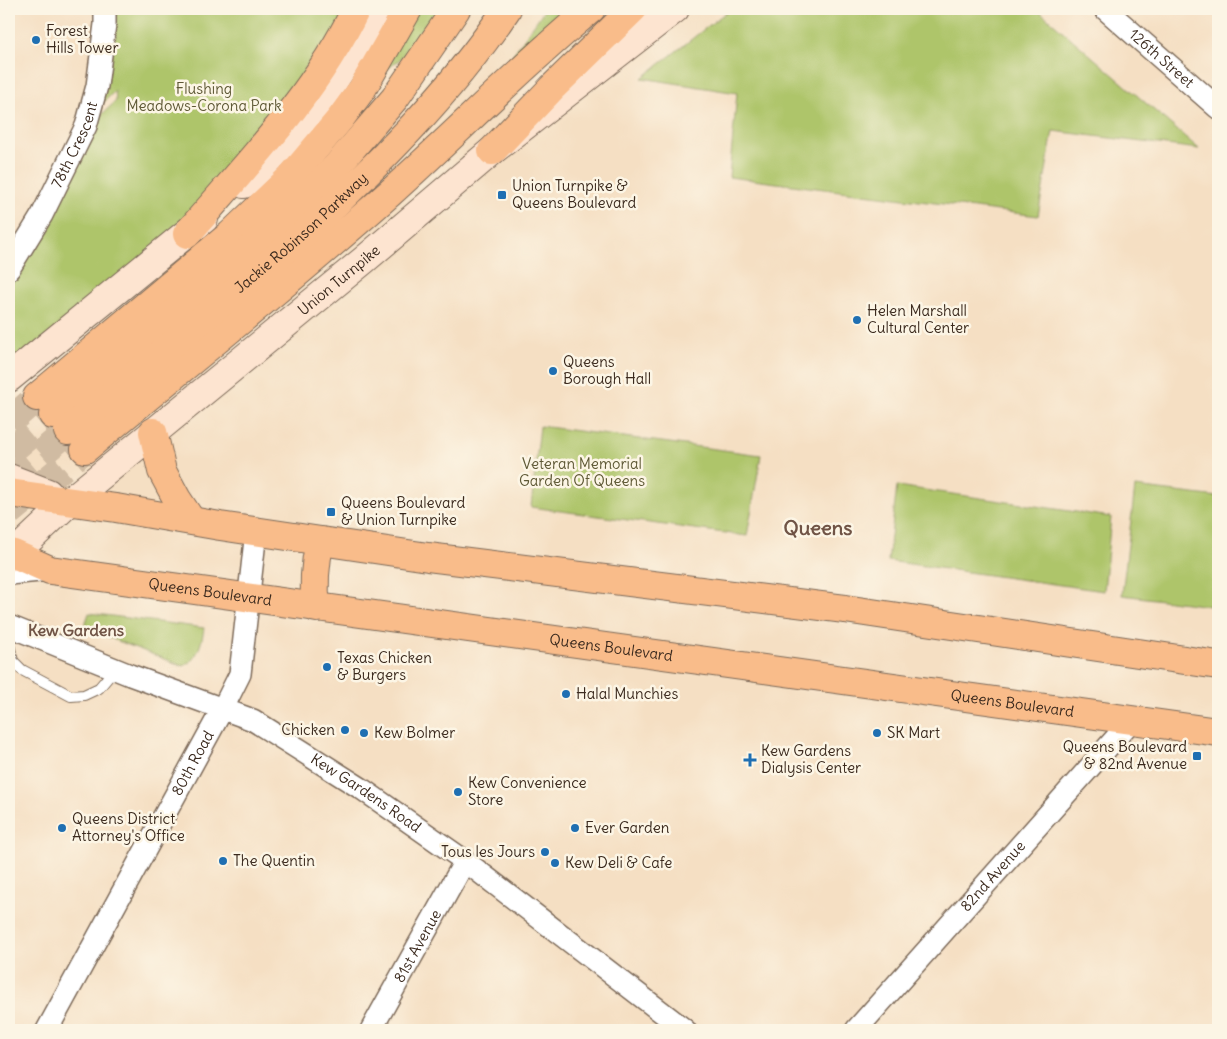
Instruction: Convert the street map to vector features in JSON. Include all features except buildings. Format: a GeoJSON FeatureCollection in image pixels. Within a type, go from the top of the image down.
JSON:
{"type":"FeatureCollection","features":[{"type":"Feature","properties":{"kind":"main road"},"geometry":{"type":"LineString","coordinates":[[187,234],[274,132],[307,90],[335,48],[356,9]]}},
{"type":"Feature","properties":{"kind":"main road"},"geometry":{"type":"LineString","coordinates":[[9,378],[187,234],[271,158],[323,98],[363,36],[376,9]]}},
{"type":"Feature","properties":{"kind":"main road"},"geometry":{"type":"LineString","coordinates":[[61,423],[230,235],[290,178],[329,133],[362,89],[408,9]]}},
{"type":"Feature","properties":{"kind":"main road","name":"Jackie Robinson Parkway"},"geometry":{"type":"LineString","coordinates":[[61,423],[305,199],[341,162],[395,98],[456,9]]}},
{"type":"Feature","properties":{"kind":"main road","name":"Jackie Robinson Parkway"},"geometry":{"type":"LineString","coordinates":[[61,423],[298,239],[395,146],[452,82],[482,45],[507,9]]}},
{"type":"Feature","properties":{"kind":"main road"},"geometry":{"type":"LineString","coordinates":[[482,45],[516,9]]}},
{"type":"Feature","properties":{"kind":"main road"},"geometry":{"type":"LineString","coordinates":[[61,423],[373,208],[591,9]]}},
{"type":"Feature","properties":{"kind":"main road"},"geometry":{"type":"LineString","coordinates":[[492,151],[633,9]]}},
{"type":"Feature","properties":{"kind":"main road","name":"Union Turnpike"},"geometry":{"type":"LineString","coordinates":[[10,559],[70,501],[364,260],[492,151],[675,9]]}},
{"type":"Feature","properties":{"kind":"main road"},"geometry":{"type":"LineString","coordinates":[[153,432],[162,471],[177,499],[192,520]]}},
{"type":"Feature","properties":{"kind":"main road"},"geometry":{"type":"LineString","coordinates":[[9,478],[70,501]]}},
{"type":"Feature","properties":{"kind":"main road"},"geometry":{"type":"LineString","coordinates":[[9,494],[70,501],[428,557],[845,609],[1218,665]]}},
{"type":"Feature","properties":{"kind":"main road"},"geometry":{"type":"LineString","coordinates":[[316,608],[314,586],[316,556],[320,541]]}},
{"type":"Feature","properties":{"kind":"main road","name":"Queens Boulevard"},"geometry":{"type":"LineString","coordinates":[[10,559],[50,570],[248,599],[1218,732]]}},
{"type":"Feature","properties":{"kind":"street","name":"78th Crescent"},"geometry":{"type":"LineString","coordinates":[[9,269],[42,214],[86,126],[97,86],[105,24],[105,9]]}},
{"type":"Feature","properties":{"kind":"street","name":"126th Street"},"geometry":{"type":"LineString","coordinates":[[1105,9],[1218,108]]}},
{"type":"Feature","properties":{"kind":"street","name":"80th Road"},"geometry":{"type":"LineString","coordinates":[[47,1030],[240,674],[256,531]]}},
{"type":"Feature","properties":{"kind":"street","name":"Kew Gardens Road"},"geometry":{"type":"LineString","coordinates":[[9,626],[115,669],[254,720],[346,778],[465,862],[685,1030]]}},
{"type":"Feature","properties":{"kind":"street","name":"82nd Avenue"},"geometry":{"type":"LineString","coordinates":[[856,1030],[1131,721]]}},
{"type":"Feature","properties":{"kind":"street","name":"81st Avenue"},"geometry":{"type":"LineString","coordinates":[[371,1030],[465,862]]}},
{"type":"Feature","properties":{"kind":"lane"},"geometry":{"type":"LineString","coordinates":[[9,645],[13,661],[22,670],[71,696],[84,695],[99,688],[115,669]]}},
{"type":"Feature","properties":{"kind":"green space","name":"Flushing Meadows-Corona Park"},"geometry":{"type":"Polygon","coordinates":[[[117,9],[466,9],[146,253],[9,370],[9,289],[31,250],[96,120],[116,101],[115,91],[101,105],[114,45],[117,9]]]}},
{"type":"Feature","properties":{"kind":"green space"},"geometry":{"type":"Polygon","coordinates":[[[545,9],[568,9],[509,60],[545,9]]]}},
{"type":"Feature","properties":{"kind":"green space"},"geometry":{"type":"Polygon","coordinates":[[[730,9],[1037,9],[1199,149],[1053,131],[1038,216],[729,177],[737,93],[642,78],[730,9]]]}},
{"type":"Feature","properties":{"kind":"green space","name":"Veteran Memorial Garden Of Queens"},"geometry":{"type":"Polygon","coordinates":[[[540,426],[761,455],[747,536],[531,507],[540,426]]]}},
{"type":"Feature","properties":{"kind":"green space"},"geometry":{"type":"Polygon","coordinates":[[[897,486],[1111,517],[1104,591],[888,561],[897,486]]]}},
{"type":"Feature","properties":{"kind":"green space"},"geometry":{"type":"Polygon","coordinates":[[[1135,487],[1218,497],[1218,607],[1122,595],[1135,487]]]}},
{"type":"Feature","properties":{"kind":"green space"},"geometry":{"type":"Polygon","coordinates":[[[89,613],[204,628],[196,655],[183,666],[84,628],[89,613]]]}},
{"type":"Feature","properties":{"kind":"tunnel"},"geometry":{"type":"LineString","coordinates":[[9,422],[37,397]]}},
{"type":"Feature","properties":{"kind":"tunnel"},"geometry":{"type":"LineString","coordinates":[[9,452],[53,415]]}},
{"type":"Feature","properties":{"kind":"tunnel"},"geometry":{"type":"LineString","coordinates":[[9,481],[68,431]]}},
{"type":"Feature","properties":{"kind":"tunnel"},"geometry":{"type":"LineString","coordinates":[[9,512],[85,449]]}},
{"type":"Feature","properties":{"kind":"place","name":"Forest Hills Tower"},"geometry":{"type":"Point","coordinates":[36,40]}},
{"type":"Feature","properties":{"kind":"place","name":"Union Turnpike & Queens Boulevard"},"geometry":{"type":"Point","coordinates":[502,195]}},
{"type":"Feature","properties":{"kind":"place","name":"Helen Marshall Cultural Center"},"geometry":{"type":"Point","coordinates":[857,320]}},
{"type":"Feature","properties":{"kind":"place","name":"Queens Borough Hall"},"geometry":{"type":"Point","coordinates":[553,371]}},
{"type":"Feature","properties":{"kind":"place","name":"Queens Boulevard & Union Turnpike"},"geometry":{"type":"Point","coordinates":[331,512]}},
{"type":"Feature","properties":{"kind":"place","name":"Texas Chicken & Burgers"},"geometry":{"type":"Point","coordinates":[327,667]}},
{"type":"Feature","properties":{"kind":"place","name":"Halal Munchies"},"geometry":{"type":"Point","coordinates":[566,694]}},
{"type":"Feature","properties":{"kind":"place","name":"Chicken"},"geometry":{"type":"Point","coordinates":[345,730]}},
{"type":"Feature","properties":{"kind":"place","name":"Kew Bolmer"},"geometry":{"type":"Point","coordinates":[364,733]}},
{"type":"Feature","properties":{"kind":"place","name":"SK Mart"},"geometry":{"type":"Point","coordinates":[877,733]}},
{"type":"Feature","properties":{"kind":"place","name":"Queens Boulevard & 82nd Avenue"},"geometry":{"type":"Point","coordinates":[1197,756]}},
{"type":"Feature","properties":{"kind":"place","name":"Kew Gardens Dialysis Center"},"geometry":{"type":"Point","coordinates":[750,760]}},
{"type":"Feature","properties":{"kind":"place","name":"Kew Convenience Store"},"geometry":{"type":"Point","coordinates":[458,792]}},
{"type":"Feature","properties":{"kind":"place","name":"Queens District Attorney's Office"},"geometry":{"type":"Point","coordinates":[62,828]}},
{"type":"Feature","properties":{"kind":"place","name":"Ever Garden"},"geometry":{"type":"Point","coordinates":[575,828]}},
{"type":"Feature","properties":{"kind":"place","name":"Tous les Jours"},"geometry":{"type":"Point","coordinates":[545,852]}},
{"type":"Feature","properties":{"kind":"place","name":"The Quentin"},"geometry":{"type":"Point","coordinates":[223,861]}},
{"type":"Feature","properties":{"kind":"place","name":"Kew Deli & Cafe"},"geometry":{"type":"Point","coordinates":[555,863]}},
{"type":"Feature","properties":{"kind":"district","name":"Queens"},"geometry":{"type":"Point","coordinates":[818,528]}},
{"type":"Feature","properties":{"kind":"district","name":"Kew Gardens"},"geometry":{"type":"Point","coordinates":[76,630]}}]}
